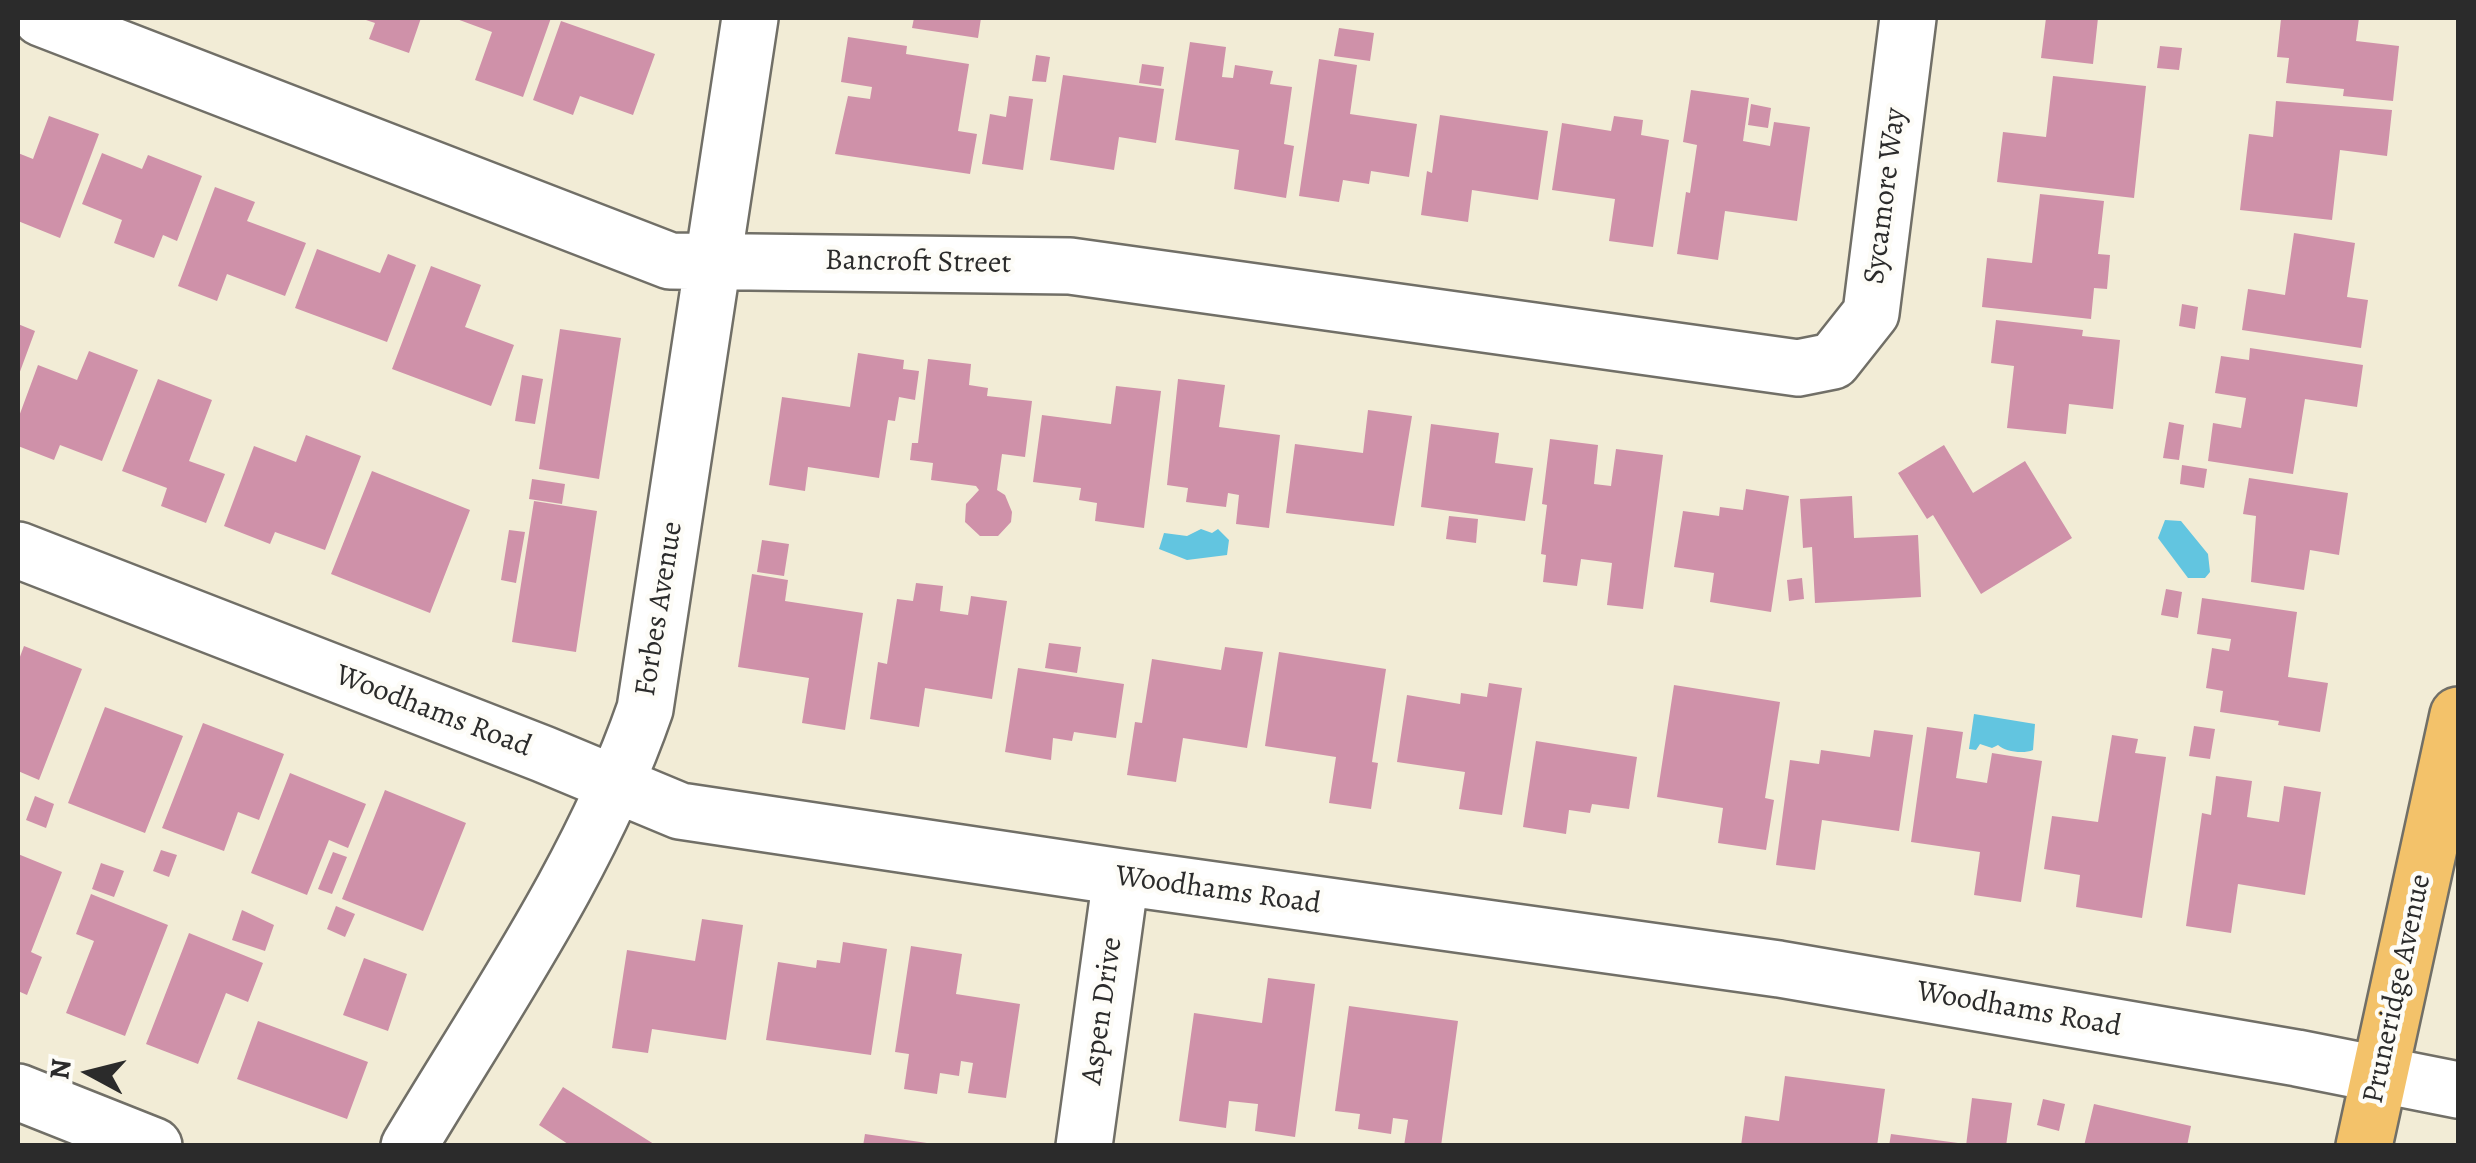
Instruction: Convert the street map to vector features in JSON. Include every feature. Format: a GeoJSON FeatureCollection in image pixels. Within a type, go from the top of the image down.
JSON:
{"type":"FeatureCollection","features":[{"type":"Feature","properties":{"kind":"main road","name":"Pruneridge Avenue"},"geometry":{"type":"LineString","coordinates":[[2364,1146],[2458,714]]}},
{"type":"Feature","properties":{"kind":"street","name":"Bancroft Street"},"geometry":{"type":"LineString","coordinates":[[42,18],[670,260],[1070,266],[1798,368],[1833,361]]}},
{"type":"Feature","properties":{"kind":"street","name":"Forbes Avenue"},"geometry":{"type":"LineString","coordinates":[[409,1146],[582,857],[617,787],[645,708],[750,18]]}},
{"type":"Feature","properties":{"kind":"street","name":"Sycamore Way"},"geometry":{"type":"LineString","coordinates":[[1833,361],[1871,313],[1908,18]]}},
{"type":"Feature","properties":{"kind":"street","name":"Woodhams Road"},"geometry":{"type":"LineString","coordinates":[[18,550],[680,811],[1778,969],[2380,1072],[2458,1090]]}},
{"type":"Feature","properties":{"kind":"street","name":"Aspen Drive"},"geometry":{"type":"LineString","coordinates":[[1084,1146],[1121,877]]}},
{"type":"Feature","properties":{"kind":"street"},"geometry":{"type":"LineString","coordinates":[[18,1092],[154,1146]]}},
{"type":"Feature","properties":{"kind":"water"},"geometry":{"type":"Polygon","coordinates":[[[2165,520],[2181,521],[2208,554],[2210,572],[2205,578],[2188,578],[2158,538],[2165,520]]]}},
{"type":"Feature","properties":{"kind":"water"},"geometry":{"type":"Polygon","coordinates":[[[1201,529],[1212,533],[1218,529],[1229,540],[1227,555],[1187,560],[1159,549],[1164,533],[1187,536],[1201,529]]]}},
{"type":"Feature","properties":{"kind":"water"},"geometry":{"type":"Polygon","coordinates":[[[1974,714],[2035,724],[2033,750],[2015,752],[1998,745],[1992,748],[1980,744],[1976,750],[1969,749],[1974,714]]]}},
{"type":"Feature","properties":{"kind":"building"},"geometry":{"type":"Polygon","coordinates":[[[360,18],[421,18],[409,53],[369,39],[375,23],[360,18]]]}},
{"type":"Feature","properties":{"kind":"building"},"geometry":{"type":"Polygon","coordinates":[[[454,18],[551,18],[523,97],[475,80],[492,32],[454,18]]]}},
{"type":"Feature","properties":{"kind":"building"},"geometry":{"type":"Polygon","coordinates":[[[914,18],[981,18],[978,38],[912,28],[914,18]]]}},
{"type":"Feature","properties":{"kind":"building"},"geometry":{"type":"Polygon","coordinates":[[[2046,18],[2098,18],[2093,64],[2041,58],[2046,18]]]}},
{"type":"Feature","properties":{"kind":"building"},"geometry":{"type":"Polygon","coordinates":[[[2359,18],[2356,41],[2399,46],[2393,101],[2343,96],[2344,89],[2286,83],[2289,58],[2277,57],[2281,19],[2359,18]]]}},
{"type":"Feature","properties":{"kind":"building"},"geometry":{"type":"Polygon","coordinates":[[[561,21],[655,54],[633,115],[580,96],[573,115],[533,100],[561,21]]]}},
{"type":"Feature","properties":{"kind":"building"},"geometry":{"type":"Polygon","coordinates":[[[1339,28],[1374,33],[1370,61],[1334,56],[1339,28]]]}},
{"type":"Feature","properties":{"kind":"building"},"geometry":{"type":"Polygon","coordinates":[[[848,37],[907,46],[906,54],[969,64],[958,131],[977,134],[970,174],[835,154],[848,96],[870,99],[872,87],[841,82],[848,37]]]}},
{"type":"Feature","properties":{"kind":"building"},"geometry":{"type":"Polygon","coordinates":[[[1190,42],[1226,47],[1222,77],[1233,78],[1235,65],[1273,71],[1270,84],[1292,87],[1284,144],[1294,146],[1286,198],[1234,189],[1239,150],[1175,140],[1190,42]]]}},
{"type":"Feature","properties":{"kind":"building"},"geometry":{"type":"Polygon","coordinates":[[[2160,46],[2182,48],[2179,70],[2157,68],[2160,46]]]}},
{"type":"Feature","properties":{"kind":"building"},"geometry":{"type":"Polygon","coordinates":[[[1036,55],[1050,57],[1046,82],[1032,81],[1036,55]]]}},
{"type":"Feature","properties":{"kind":"building"},"geometry":{"type":"Polygon","coordinates":[[[1319,59],[1357,65],[1350,114],[1417,124],[1409,177],[1371,171],[1369,184],[1343,180],[1339,202],[1299,196],[1319,59]]]}},
{"type":"Feature","properties":{"kind":"building"},"geometry":{"type":"Polygon","coordinates":[[[1142,64],[1164,67],[1161,86],[1139,83],[1142,64]]]}},
{"type":"Feature","properties":{"kind":"building"},"geometry":{"type":"Polygon","coordinates":[[[1063,75],[1164,89],[1156,143],[1119,137],[1114,170],[1050,160],[1063,75]]]}},
{"type":"Feature","properties":{"kind":"building"},"geometry":{"type":"Polygon","coordinates":[[[2053,76],[2146,86],[2134,198],[1997,182],[2003,132],[2046,137],[2053,76]]]}},
{"type":"Feature","properties":{"kind":"building"},"geometry":{"type":"Polygon","coordinates":[[[1691,90],[1749,98],[1743,141],[1770,146],[1774,122],[1810,127],[1797,221],[1725,211],[1718,260],[1677,254],[1697,145],[1683,142],[1691,90]]]}},
{"type":"Feature","properties":{"kind":"building"},"geometry":{"type":"Polygon","coordinates":[[[1009,96],[1033,99],[1023,170],[982,164],[990,114],[1006,117],[1009,96]]]}},
{"type":"Feature","properties":{"kind":"building"},"geometry":{"type":"Polygon","coordinates":[[[2276,101],[2392,110],[2387,156],[2340,150],[2332,220],[2240,210],[2249,134],[2273,137],[2276,101]]]}},
{"type":"Feature","properties":{"kind":"building"},"geometry":{"type":"Polygon","coordinates":[[[1751,104],[1771,108],[1768,128],[1748,125],[1751,104]]]}},
{"type":"Feature","properties":{"kind":"building"},"geometry":{"type":"Polygon","coordinates":[[[1440,115],[1548,131],[1538,200],[1472,190],[1468,222],[1421,215],[1440,115]]]}},
{"type":"Feature","properties":{"kind":"building"},"geometry":{"type":"Polygon","coordinates":[[[49,116],[99,134],[60,238],[18,221],[18,153],[33,159],[49,116]]]}},
{"type":"Feature","properties":{"kind":"building"},"geometry":{"type":"Polygon","coordinates":[[[1614,116],[1643,120],[1641,135],[1669,140],[1653,247],[1609,241],[1615,199],[1552,190],[1562,123],[1611,131],[1614,116]]]}},
{"type":"Feature","properties":{"kind":"building"},"geometry":{"type":"Polygon","coordinates":[[[102,153],[142,169],[148,155],[202,176],[177,241],[163,235],[154,258],[114,243],[122,220],[82,204],[102,153]]]}},
{"type":"Feature","properties":{"kind":"building"},"geometry":{"type":"Polygon","coordinates":[[[215,187],[255,202],[247,221],[306,243],[285,296],[227,274],[217,301],[178,286],[215,187]]]}},
{"type":"Feature","properties":{"kind":"building"},"geometry":{"type":"Polygon","coordinates":[[[2040,194],[2104,201],[2098,254],[2110,255],[2107,289],[2094,288],[2091,319],[1982,307],[1987,258],[2032,263],[2040,194]]]}},
{"type":"Feature","properties":{"kind":"building"},"geometry":{"type":"Polygon","coordinates":[[[2294,233],[2355,243],[2347,297],[2368,300],[2361,348],[2242,330],[2248,289],[2285,295],[2294,233]]]}},
{"type":"Feature","properties":{"kind":"building"},"geometry":{"type":"Polygon","coordinates":[[[317,249],[380,273],[388,254],[416,265],[387,342],[295,308],[317,249]]]}},
{"type":"Feature","properties":{"kind":"building"},"geometry":{"type":"Polygon","coordinates":[[[431,266],[481,285],[465,327],[514,345],[491,406],[392,369],[431,266]]]}},
{"type":"Feature","properties":{"kind":"building"},"geometry":{"type":"Polygon","coordinates":[[[2182,304],[2198,307],[2195,329],[2179,326],[2182,304]]]}},
{"type":"Feature","properties":{"kind":"building"},"geometry":{"type":"Polygon","coordinates":[[[1996,320],[2083,330],[2082,336],[2120,340],[2113,409],[2069,404],[2066,434],[2007,428],[2014,366],[1991,363],[1996,320]]]}},
{"type":"Feature","properties":{"kind":"building"},"geometry":{"type":"Polygon","coordinates":[[[18,324],[35,331],[18,377],[18,324]]]}},
{"type":"Feature","properties":{"kind":"building"},"geometry":{"type":"Polygon","coordinates":[[[560,329],[621,338],[599,479],[539,469],[560,329]]]}},
{"type":"Feature","properties":{"kind":"building"},"geometry":{"type":"Polygon","coordinates":[[[2250,348],[2363,365],[2357,407],[2305,399],[2293,474],[2208,461],[2213,423],[2241,428],[2246,398],[2215,393],[2221,356],[2249,360],[2250,348]]]}},
{"type":"Feature","properties":{"kind":"building"},"geometry":{"type":"Polygon","coordinates":[[[89,351],[138,370],[102,461],[60,445],[54,460],[18,446],[18,419],[38,365],[77,380],[89,351]]]}},
{"type":"Feature","properties":{"kind":"building"},"geometry":{"type":"Polygon","coordinates":[[[858,353],[904,360],[903,369],[919,371],[915,400],[899,397],[895,421],[888,420],[879,478],[808,467],[805,491],[769,485],[782,397],[850,407],[858,353]]]}},
{"type":"Feature","properties":{"kind":"building"},"geometry":{"type":"Polygon","coordinates":[[[928,359],[971,364],[969,385],[988,388],[987,396],[1032,401],[1025,457],[1002,454],[997,490],[1005,495],[1012,512],[1011,522],[998,536],[980,536],[965,522],[966,504],[979,490],[976,486],[931,480],[933,463],[910,460],[912,443],[918,443],[928,359]]]}},
{"type":"Feature","properties":{"kind":"building"},"geometry":{"type":"Polygon","coordinates":[[[522,375],[543,379],[535,424],[515,421],[522,375]]]}},
{"type":"Feature","properties":{"kind":"building"},"geometry":{"type":"Polygon","coordinates":[[[158,379],[212,400],[189,461],[225,474],[206,523],[161,506],[167,488],[122,471],[158,379]]]}},
{"type":"Feature","properties":{"kind":"building"},"geometry":{"type":"Polygon","coordinates":[[[1178,379],[1225,385],[1219,427],[1280,435],[1269,528],[1236,524],[1239,495],[1228,493],[1226,507],[1186,502],[1188,488],[1167,485],[1178,379]]]}},
{"type":"Feature","properties":{"kind":"building"},"geometry":{"type":"Polygon","coordinates":[[[1116,386],[1161,391],[1144,528],[1095,521],[1097,503],[1079,500],[1081,488],[1033,482],[1042,415],[1111,424],[1116,386]]]}},
{"type":"Feature","properties":{"kind":"building"},"geometry":{"type":"Polygon","coordinates":[[[1368,410],[1412,416],[1394,526],[1286,513],[1295,444],[1363,453],[1368,410]]]}},
{"type":"Feature","properties":{"kind":"building"},"geometry":{"type":"Polygon","coordinates":[[[2169,422],[2184,425],[2179,460],[2163,458],[2169,422]]]}},
{"type":"Feature","properties":{"kind":"building"},"geometry":{"type":"Polygon","coordinates":[[[1431,424],[1499,433],[1495,463],[1533,468],[1525,521],[1421,507],[1431,424]]]}},
{"type":"Feature","properties":{"kind":"building"},"geometry":{"type":"Polygon","coordinates":[[[306,435],[361,456],[325,550],[275,532],[270,544],[224,526],[254,446],[296,462],[306,435]]]}},
{"type":"Feature","properties":{"kind":"building"},"geometry":{"type":"Polygon","coordinates":[[[1550,439],[1598,445],[1594,484],[1611,486],[1616,449],[1663,455],[1643,609],[1607,605],[1612,563],[1581,559],[1577,586],[1543,582],[1546,555],[1541,554],[1547,505],[1542,504],[1550,439]]]}},
{"type":"Feature","properties":{"kind":"building"},"geometry":{"type":"Polygon","coordinates":[[[1944,445],[1973,493],[2025,461],[2072,538],[1981,594],[1933,515],[1927,519],[1898,473],[1944,445]]]}},
{"type":"Feature","properties":{"kind":"building"},"geometry":{"type":"Polygon","coordinates":[[[2182,465],[2207,469],[2204,488],[2180,484],[2182,465]]]}},
{"type":"Feature","properties":{"kind":"building"},"geometry":{"type":"Polygon","coordinates":[[[372,471],[470,510],[430,613],[331,574],[372,471]]]}},
{"type":"Feature","properties":{"kind":"building"},"geometry":{"type":"Polygon","coordinates":[[[2249,478],[2348,493],[2339,555],[2310,550],[2304,590],[2251,582],[2256,516],[2243,514],[2249,478]]]}},
{"type":"Feature","properties":{"kind":"building"},"geometry":{"type":"Polygon","coordinates":[[[532,479],[565,484],[562,504],[529,499],[532,479]]]}},
{"type":"Feature","properties":{"kind":"building"},"geometry":{"type":"Polygon","coordinates":[[[1746,489],[1789,496],[1771,612],[1710,602],[1714,573],[1674,567],[1683,511],[1719,516],[1720,507],[1743,510],[1746,489]]]}},
{"type":"Feature","properties":{"kind":"building"},"geometry":{"type":"Polygon","coordinates":[[[1852,496],[1854,538],[1918,535],[1921,597],[1815,603],[1812,547],[1803,548],[1800,499],[1852,496]]]}},
{"type":"Feature","properties":{"kind":"building"},"geometry":{"type":"Polygon","coordinates":[[[534,501],[597,511],[576,652],[512,642],[534,501]]]}},
{"type":"Feature","properties":{"kind":"building"},"geometry":{"type":"Polygon","coordinates":[[[1449,516],[1478,519],[1476,543],[1446,539],[1449,516]]]}},
{"type":"Feature","properties":{"kind":"building"},"geometry":{"type":"Polygon","coordinates":[[[509,530],[525,532],[516,583],[501,580],[509,530]]]}},
{"type":"Feature","properties":{"kind":"building"},"geometry":{"type":"Polygon","coordinates":[[[762,540],[789,544],[784,576],[757,572],[762,540]]]}},
{"type":"Feature","properties":{"kind":"building"},"geometry":{"type":"Polygon","coordinates":[[[752,574],[788,580],[785,601],[863,613],[845,730],[802,723],[809,678],[738,667],[752,574]]]}},
{"type":"Feature","properties":{"kind":"building"},"geometry":{"type":"Polygon","coordinates":[[[1802,578],[1804,599],[1789,601],[1787,580],[1802,578]]]}},
{"type":"Feature","properties":{"kind":"building"},"geometry":{"type":"Polygon","coordinates":[[[916,583],[943,586],[940,611],[968,615],[971,596],[1007,601],[992,699],[925,688],[919,727],[870,719],[878,662],[887,664],[897,599],[913,601],[916,583]]]}},
{"type":"Feature","properties":{"kind":"building"},"geometry":{"type":"Polygon","coordinates":[[[2166,589],[2182,592],[2178,618],[2161,615],[2166,589]]]}},
{"type":"Feature","properties":{"kind":"building"},"geometry":{"type":"Polygon","coordinates":[[[2202,598],[2297,612],[2288,677],[2328,683],[2320,732],[2220,712],[2223,691],[2206,688],[2212,648],[2229,651],[2231,639],[2197,634],[2202,598]]]}},
{"type":"Feature","properties":{"kind":"building"},"geometry":{"type":"Polygon","coordinates":[[[1049,643],[1081,647],[1077,673],[1045,668],[1049,643]]]}},
{"type":"Feature","properties":{"kind":"building"},"geometry":{"type":"Polygon","coordinates":[[[24,646],[82,669],[39,780],[18,771],[18,662],[24,646]]]}},
{"type":"Feature","properties":{"kind":"building"},"geometry":{"type":"Polygon","coordinates":[[[1225,647],[1263,652],[1247,748],[1183,738],[1176,782],[1127,775],[1135,722],[1142,723],[1152,659],[1221,670],[1225,647]]]}},
{"type":"Feature","properties":{"kind":"building"},"geometry":{"type":"Polygon","coordinates":[[[1279,652],[1386,669],[1372,762],[1378,763],[1371,809],[1329,803],[1336,757],[1265,746],[1279,652]]]}},
{"type":"Feature","properties":{"kind":"building"},"geometry":{"type":"Polygon","coordinates":[[[1018,668],[1124,684],[1116,738],[1074,732],[1072,741],[1053,738],[1051,760],[1005,752],[1018,668]]]}},
{"type":"Feature","properties":{"kind":"building"},"geometry":{"type":"Polygon","coordinates":[[[1489,683],[1522,688],[1502,815],[1459,809],[1465,772],[1397,762],[1407,695],[1460,704],[1461,693],[1487,697],[1489,683]]]}},
{"type":"Feature","properties":{"kind":"building"},"geometry":{"type":"Polygon","coordinates":[[[1674,685],[1780,702],[1765,798],[1774,800],[1766,850],[1718,843],[1723,808],[1657,797],[1674,685]]]}},
{"type":"Feature","properties":{"kind":"building"},"geometry":{"type":"Polygon","coordinates":[[[105,707],[183,736],[145,833],[68,803],[105,707]]]}},
{"type":"Feature","properties":{"kind":"building"},"geometry":{"type":"Polygon","coordinates":[[[203,723],[284,754],[259,820],[238,812],[224,851],[162,828],[203,723]]]}},
{"type":"Feature","properties":{"kind":"building"},"geometry":{"type":"Polygon","coordinates":[[[2194,726],[2215,729],[2210,759],[2189,756],[2194,726]]]}},
{"type":"Feature","properties":{"kind":"building"},"geometry":{"type":"Polygon","coordinates":[[[1927,727],[1963,732],[1956,778],[1987,783],[1992,753],[2042,761],[2021,902],[1974,895],[1980,852],[1911,842],[1927,727]]]}},
{"type":"Feature","properties":{"kind":"building"},"geometry":{"type":"Polygon","coordinates":[[[1874,730],[1913,735],[1899,831],[1822,820],[1815,870],[1776,865],[1790,760],[1819,764],[1821,750],[1870,757],[1874,730]]]}},
{"type":"Feature","properties":{"kind":"building"},"geometry":{"type":"Polygon","coordinates":[[[2112,735],[2138,739],[2135,753],[2166,757],[2142,918],[2076,907],[2080,875],[2044,869],[2052,816],[2098,822],[2112,735]]]}},
{"type":"Feature","properties":{"kind":"building"},"geometry":{"type":"Polygon","coordinates":[[[1536,741],[1637,757],[1629,809],[1592,804],[1590,813],[1569,810],[1566,834],[1523,827],[1536,741]]]}},
{"type":"Feature","properties":{"kind":"building"},"geometry":{"type":"Polygon","coordinates":[[[290,773],[366,804],[348,848],[329,840],[307,895],[251,873],[290,773]]]}},
{"type":"Feature","properties":{"kind":"building"},"geometry":{"type":"Polygon","coordinates":[[[2216,776],[2252,781],[2247,817],[2279,822],[2284,786],[2321,792],[2305,895],[2238,884],[2231,933],[2186,926],[2202,813],[2211,815],[2216,776]]]}},
{"type":"Feature","properties":{"kind":"building"},"geometry":{"type":"Polygon","coordinates":[[[385,790],[466,823],[423,931],[342,899],[385,790]]]}},
{"type":"Feature","properties":{"kind":"building"},"geometry":{"type":"Polygon","coordinates":[[[35,796],[54,804],[46,828],[26,820],[35,796]]]}},
{"type":"Feature","properties":{"kind":"building"},"geometry":{"type":"Polygon","coordinates":[[[161,850],[177,855],[169,877],[153,871],[161,850]]]}},
{"type":"Feature","properties":{"kind":"building"},"geometry":{"type":"Polygon","coordinates":[[[333,852],[347,857],[332,894],[318,889],[333,852]]]}},
{"type":"Feature","properties":{"kind":"building"},"geometry":{"type":"Polygon","coordinates":[[[18,854],[62,872],[31,952],[42,957],[27,995],[18,991],[18,854]]]}},
{"type":"Feature","properties":{"kind":"building"},"geometry":{"type":"Polygon","coordinates":[[[101,863],[124,871],[114,897],[92,889],[101,863]]]}},
{"type":"Feature","properties":{"kind":"building"},"geometry":{"type":"Polygon","coordinates":[[[91,894],[168,925],[125,1036],[66,1013],[94,941],[76,934],[91,894]]]}},
{"type":"Feature","properties":{"kind":"building"},"geometry":{"type":"Polygon","coordinates":[[[336,906],[355,914],[345,937],[327,929],[336,906]]]}},
{"type":"Feature","properties":{"kind":"building"},"geometry":{"type":"Polygon","coordinates":[[[242,910],[274,925],[265,951],[232,940],[242,910]]]}},
{"type":"Feature","properties":{"kind":"building"},"geometry":{"type":"Polygon","coordinates":[[[702,919],[743,925],[726,1040],[652,1029],[648,1053],[612,1048],[627,950],[695,961],[702,919]]]}},
{"type":"Feature","properties":{"kind":"building"},"geometry":{"type":"Polygon","coordinates":[[[189,933],[263,963],[248,1002],[226,993],[198,1064],[146,1044],[189,933]]]}},
{"type":"Feature","properties":{"kind":"building"},"geometry":{"type":"Polygon","coordinates":[[[843,942],[887,949],[871,1055],[766,1040],[778,962],[816,968],[817,960],[840,963],[843,942]]]}},
{"type":"Feature","properties":{"kind":"building"},"geometry":{"type":"Polygon","coordinates":[[[911,946],[962,954],[956,994],[1020,1004],[1006,1098],[968,1093],[973,1063],[961,1061],[959,1076],[940,1073],[937,1094],[904,1089],[909,1054],[895,1052],[911,946]]]}},
{"type":"Feature","properties":{"kind":"building"},"geometry":{"type":"Polygon","coordinates":[[[364,958],[407,974],[388,1031],[343,1015],[364,958]]]}},
{"type":"Feature","properties":{"kind":"building"},"geometry":{"type":"Polygon","coordinates":[[[1268,978],[1315,984],[1295,1137],[1255,1131],[1258,1104],[1229,1101],[1226,1128],[1179,1121],[1194,1013],[1262,1023],[1268,978]]]}},
{"type":"Feature","properties":{"kind":"building"},"geometry":{"type":"Polygon","coordinates":[[[1349,1006],[1458,1021],[1441,1146],[1404,1146],[1408,1120],[1393,1118],[1391,1134],[1358,1129],[1360,1114],[1335,1111],[1349,1006]]]}},
{"type":"Feature","properties":{"kind":"building"},"geometry":{"type":"Polygon","coordinates":[[[258,1021],[368,1062],[347,1119],[237,1079],[258,1021]]]}},
{"type":"Feature","properties":{"kind":"building"},"geometry":{"type":"Polygon","coordinates":[[[1785,1076],[1885,1089],[1877,1146],[1741,1146],[1745,1116],[1779,1121],[1785,1076]]]}},
{"type":"Feature","properties":{"kind":"building"},"geometry":{"type":"Polygon","coordinates":[[[563,1087],[657,1146],[571,1146],[539,1125],[563,1087]]]}},
{"type":"Feature","properties":{"kind":"building"},"geometry":{"type":"Polygon","coordinates":[[[1972,1098],[2012,1103],[2006,1146],[1966,1146],[1972,1098]]]}},
{"type":"Feature","properties":{"kind":"building"},"geometry":{"type":"Polygon","coordinates":[[[2043,1099],[2065,1104],[2059,1131],[2037,1125],[2043,1099]]]}},
{"type":"Feature","properties":{"kind":"building"},"geometry":{"type":"Polygon","coordinates":[[[2094,1104],[2191,1126],[2187,1146],[2084,1146],[2094,1104]]]}},
{"type":"Feature","properties":{"kind":"building"},"geometry":{"type":"Polygon","coordinates":[[[865,1134],[927,1143],[927,1146],[863,1146],[865,1134]]]}},
{"type":"Feature","properties":{"kind":"building"},"geometry":{"type":"Polygon","coordinates":[[[1891,1134],[1958,1143],[1958,1146],[1889,1146],[1891,1134]]]}}]}
